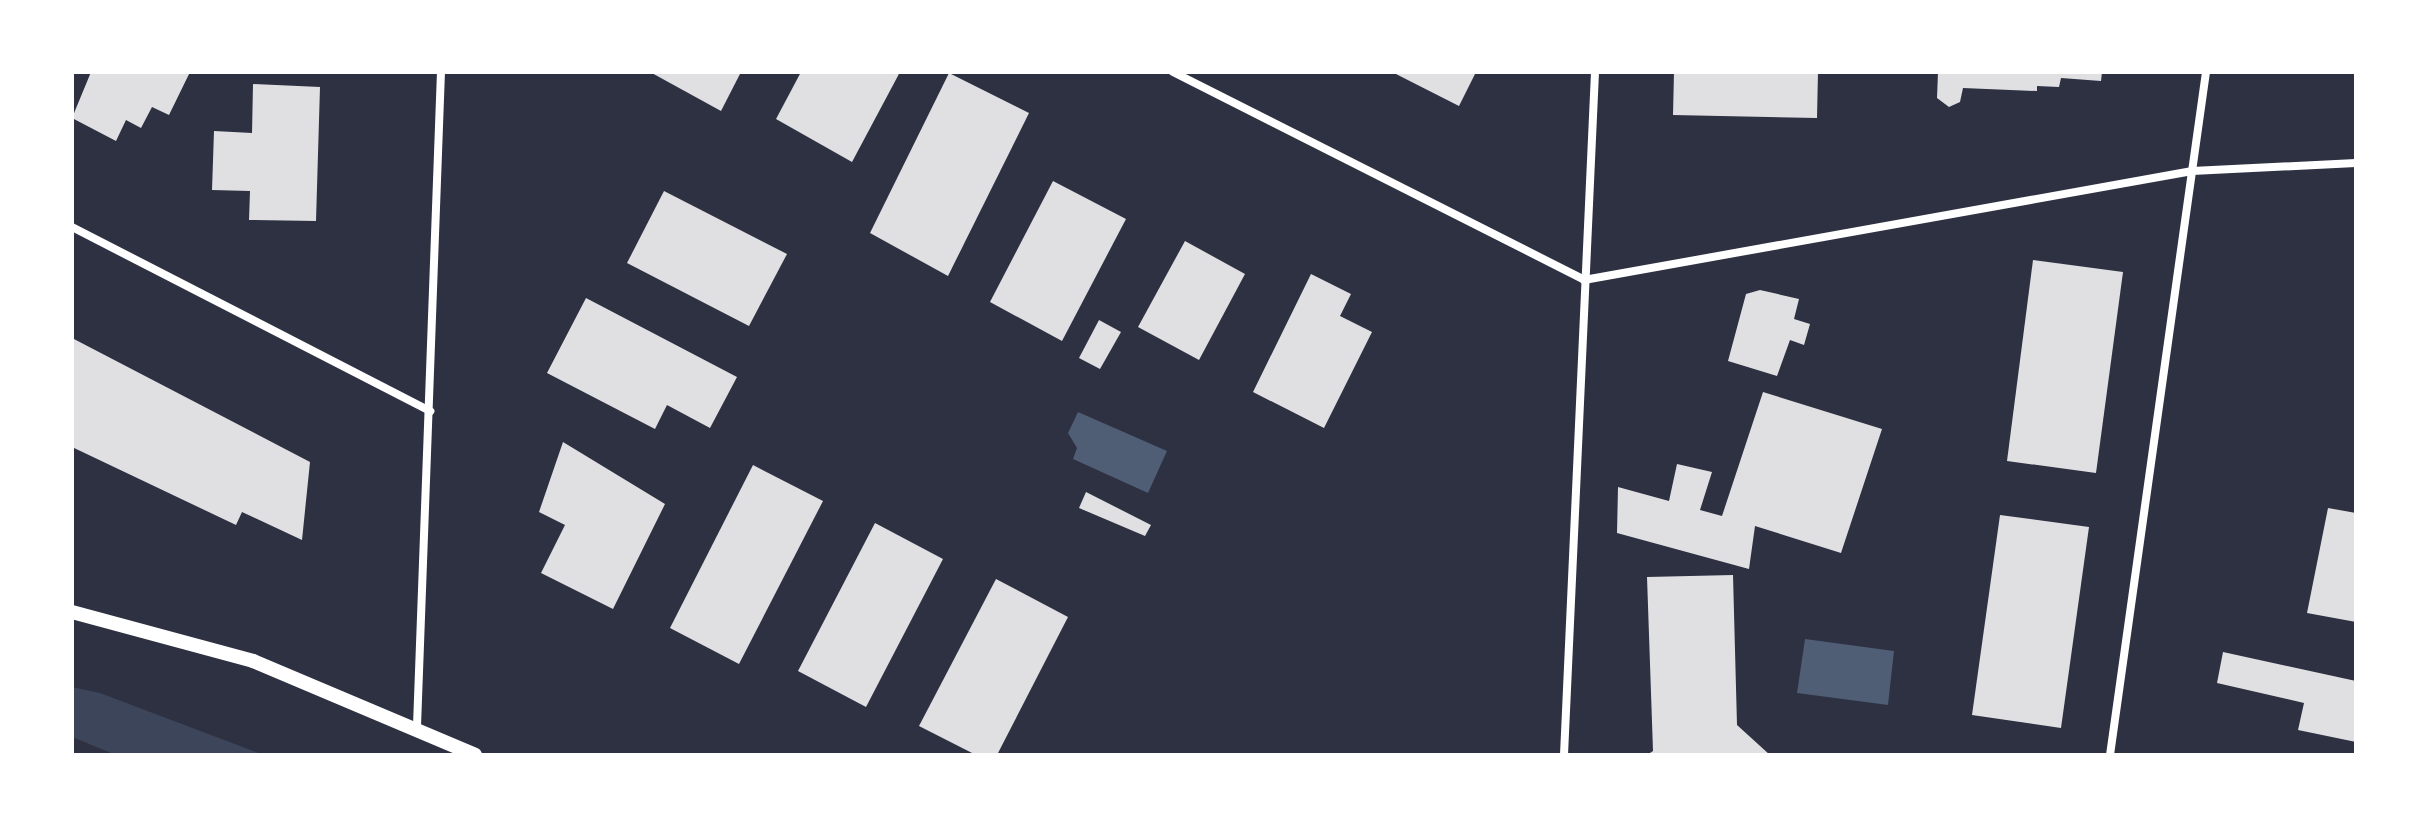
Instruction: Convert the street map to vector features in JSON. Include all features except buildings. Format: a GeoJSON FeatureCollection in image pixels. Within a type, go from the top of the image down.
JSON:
{"type":"FeatureCollection","features":[{"type":"Feature","properties":{"kind":"street"},"geometry":{"type":"LineString","coordinates":[[417,726],[441,72]]}},
{"type":"Feature","properties":{"kind":"street"},"geometry":{"type":"LineString","coordinates":[[1173,72],[1584,280],[2192,171],[2356,163]]}},
{"type":"Feature","properties":{"kind":"street"},"geometry":{"type":"LineString","coordinates":[[1564,755],[1595,72]]}},
{"type":"Feature","properties":{"kind":"street"},"geometry":{"type":"LineString","coordinates":[[2110,755],[2206,72]]}},
{"type":"Feature","properties":{"kind":"street"},"geometry":{"type":"LineString","coordinates":[[72,227],[430,411]]}},
{"type":"Feature","properties":{"kind":"street"},"geometry":{"type":"LineString","coordinates":[[72,612],[253,661],[417,726],[475,755]]}},
{"type":"Feature","properties":{"kind":"shaded area"},"geometry":{"type":"Polygon","coordinates":[[[1078,412],[1167,451],[1148,493],[1073,459],[1077,448],[1068,433],[1078,412]]]}},
{"type":"Feature","properties":{"kind":"shaded area"},"geometry":{"type":"Polygon","coordinates":[[[1805,639],[1894,651],[1888,705],[1797,693],[1805,639]]]}},
{"type":"Feature","properties":{"kind":"shaded area"},"geometry":{"type":"Polygon","coordinates":[[[72,687],[100,693],[264,755],[116,755],[72,737],[72,687]]]}}]}
